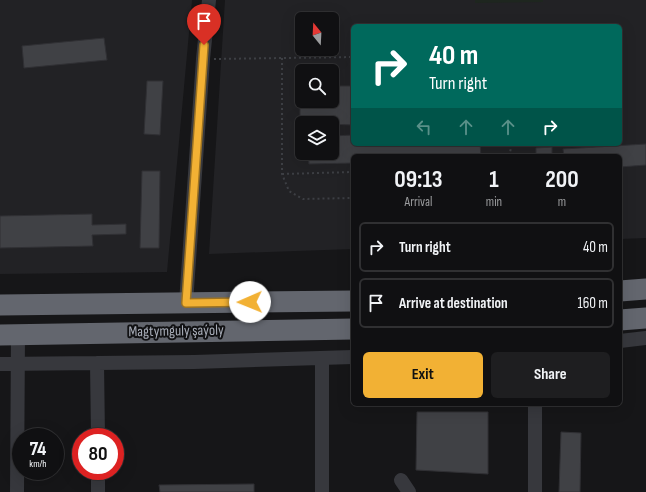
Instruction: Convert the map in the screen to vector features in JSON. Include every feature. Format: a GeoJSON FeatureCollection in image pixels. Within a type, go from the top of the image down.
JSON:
{"type":"FeatureCollection","features":[{"type":"Feature","properties":{"kind":"highway"},"geometry":{"type":"LineString","coordinates":[[622,291],[646,289]]}},
{"type":"Feature","properties":{"kind":"highway","name":"Magtymguly şaýoly"},"geometry":{"type":"LineString","coordinates":[[0,305],[349,301]]}},
{"type":"Feature","properties":{"kind":"highway"},"geometry":{"type":"LineString","coordinates":[[348,329],[349,301]]}},
{"type":"Feature","properties":{"kind":"highway"},"geometry":{"type":"LineString","coordinates":[[622,320],[646,318]]}},
{"type":"Feature","properties":{"kind":"highway","name":"Magtymguly şaýoly"},"geometry":{"type":"LineString","coordinates":[[9,334],[348,329]]}},
{"type":"Feature","properties":{"kind":"street"},"geometry":{"type":"LineString","coordinates":[[186,303],[203,59],[209,0]]}},
{"type":"Feature","properties":{"kind":"street"},"geometry":{"type":"LineString","coordinates":[[9,334],[18,364],[18,492]]}},
{"type":"Feature","properties":{"kind":"street"},"geometry":{"type":"LineString","coordinates":[[622,341],[646,338]]}},
{"type":"Feature","properties":{"kind":"street"},"geometry":{"type":"LineString","coordinates":[[0,364],[351,357]]}},
{"type":"Feature","properties":{"kind":"street"},"geometry":{"type":"LineString","coordinates":[[322,358],[322,492]]}},
{"type":"Feature","properties":{"kind":"street"},"geometry":{"type":"LineString","coordinates":[[97,363],[98,428]]}},
{"type":"Feature","properties":{"kind":"street"},"geometry":{"type":"LineString","coordinates":[[535,406],[535,492]]}},
{"type":"Feature","properties":{"kind":"street"},"geometry":{"type":"LineString","coordinates":[[98,480],[98,492]]}},
{"type":"Feature","properties":{"kind":"street"},"geometry":{"type":"LineString","coordinates":[[400,480],[408,492]]}},
{"type":"Feature","properties":{"kind":"path"},"geometry":{"type":"LineString","coordinates":[[203,59],[351,57]]}},
{"type":"Feature","properties":{"kind":"path"},"geometry":{"type":"LineString","coordinates":[[282,58],[282,174],[289,191],[303,199],[351,198]]}},
{"type":"Feature","properties":{"kind":"path"},"geometry":{"type":"LineString","coordinates":[[282,174],[351,172]]}},
{"type":"Feature","properties":{"kind":"shaded area"},"geometry":{"type":"Polygon","coordinates":[[[0,0],[192,0],[167,272],[0,274],[0,0]]]}},
{"type":"Feature","properties":{"kind":"shaded area"},"geometry":{"type":"Polygon","coordinates":[[[225,0],[646,0],[646,238],[622,239],[622,154],[351,154],[351,249],[209,254],[225,0]]]}},
{"type":"Feature","properties":{"kind":"shaded area"},"geometry":{"type":"Polygon","coordinates":[[[475,0],[543,0],[543,2],[475,3],[475,0]]]}},
{"type":"Feature","properties":{"kind":"building"},"geometry":{"type":"Polygon","coordinates":[[[104,38],[107,60],[24,68],[22,46],[104,38]]]}},
{"type":"Feature","properties":{"kind":"building"},"geometry":{"type":"Polygon","coordinates":[[[147,81],[163,81],[160,135],[144,134],[147,81]]]}},
{"type":"Feature","properties":{"kind":"building"},"geometry":{"type":"Polygon","coordinates":[[[339,86],[351,86],[351,125],[339,124],[339,116],[300,116],[300,108],[339,108],[339,86]]]}},
{"type":"Feature","properties":{"kind":"building"},"geometry":{"type":"Polygon","coordinates":[[[351,135],[351,146],[480,146],[481,154],[351,154],[351,163],[309,164],[309,160],[339,160],[339,136],[351,135]]]}},
{"type":"Feature","properties":{"kind":"building"},"geometry":{"type":"Polygon","coordinates":[[[646,144],[646,165],[622,167],[622,154],[564,154],[563,149],[622,146],[646,144]]]}},
{"type":"Feature","properties":{"kind":"building"},"geometry":{"type":"Polygon","coordinates":[[[552,147],[552,154],[536,154],[536,148],[552,147]]]}},
{"type":"Feature","properties":{"kind":"building"},"geometry":{"type":"Polygon","coordinates":[[[142,171],[160,171],[159,248],[140,248],[142,171]]]}},
{"type":"Feature","properties":{"kind":"building"},"geometry":{"type":"Polygon","coordinates":[[[92,214],[92,225],[126,224],[126,234],[92,235],[93,246],[0,248],[0,216],[92,214]]]}},
{"type":"Feature","properties":{"kind":"building"},"geometry":{"type":"Polygon","coordinates":[[[417,412],[488,412],[488,474],[416,470],[417,412]]]}},
{"type":"Feature","properties":{"kind":"building"},"geometry":{"type":"Polygon","coordinates":[[[561,432],[581,433],[580,492],[559,492],[561,432]]]}},
{"type":"Feature","properties":{"kind":"building"},"geometry":{"type":"Polygon","coordinates":[[[254,484],[254,492],[160,492],[159,485],[254,484]]]}},
{"type":"Feature","properties":{"kind":"route"},"geometry":{"type":"LineString","coordinates":[[204,45],[186,303],[250,302]]}}]}
